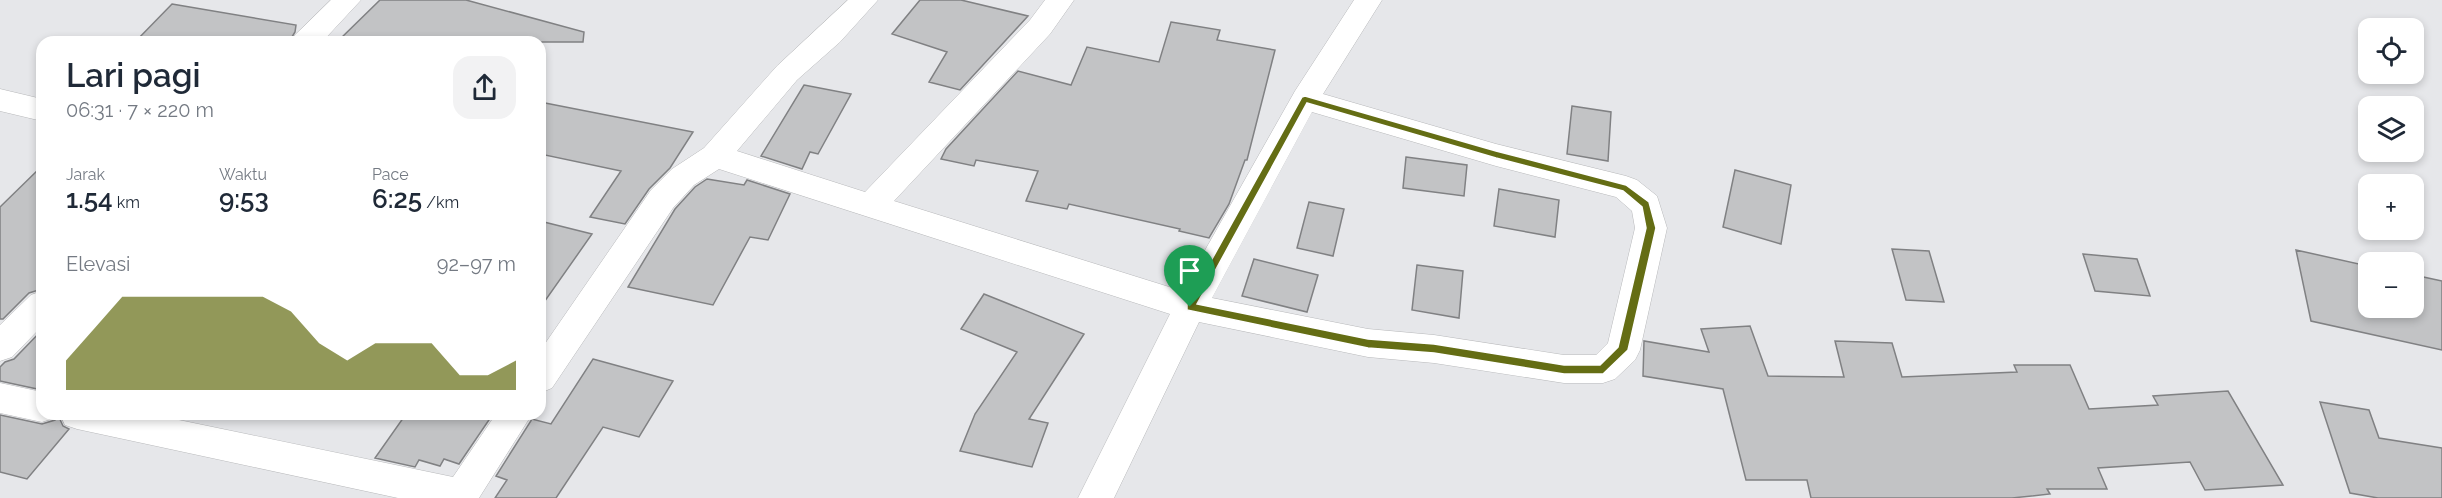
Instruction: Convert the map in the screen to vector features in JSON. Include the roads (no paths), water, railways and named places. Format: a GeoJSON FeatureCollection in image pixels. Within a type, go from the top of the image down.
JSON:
{"type":"FeatureCollection","features":[{"type":"Feature","properties":{"kind":"street"},"geometry":{"type":"LineString","coordinates":[[311,36],[347,0]]}},
{"type":"Feature","properties":{"kind":"street"},"geometry":{"type":"LineString","coordinates":[[546,369],[663,199],[684,177],[715,156],[787,73],[831,34],[864,0]]}},
{"type":"Feature","properties":{"kind":"street"},"geometry":{"type":"LineString","coordinates":[[871,205],[1040,27],[1060,0]]}},
{"type":"Feature","properties":{"kind":"street"},"geometry":{"type":"LineString","coordinates":[[1096,498],[1190,307],[1305,99],[1368,0]]}},
{"type":"Feature","properties":{"kind":"street"},"geometry":{"type":"LineString","coordinates":[[715,156],[1190,307],[1368,343],[1434,349],[1564,369],[1603,369],[1623,350],[1651,228],[1646,205],[1626,188],[1496,155],[1305,99]]}},
{"type":"Feature","properties":{"kind":"street"},"geometry":{"type":"LineString","coordinates":[[0,100],[36,109]]}},
{"type":"Feature","properties":{"kind":"street"},"geometry":{"type":"LineString","coordinates":[[0,347],[36,311]]}},
{"type":"Feature","properties":{"kind":"street"},"geometry":{"type":"LineString","coordinates":[[0,398],[36,406]]}},
{"type":"Feature","properties":{"kind":"street"},"geometry":{"type":"LineString","coordinates":[[105,420],[460,497],[511,420]]}}]}
